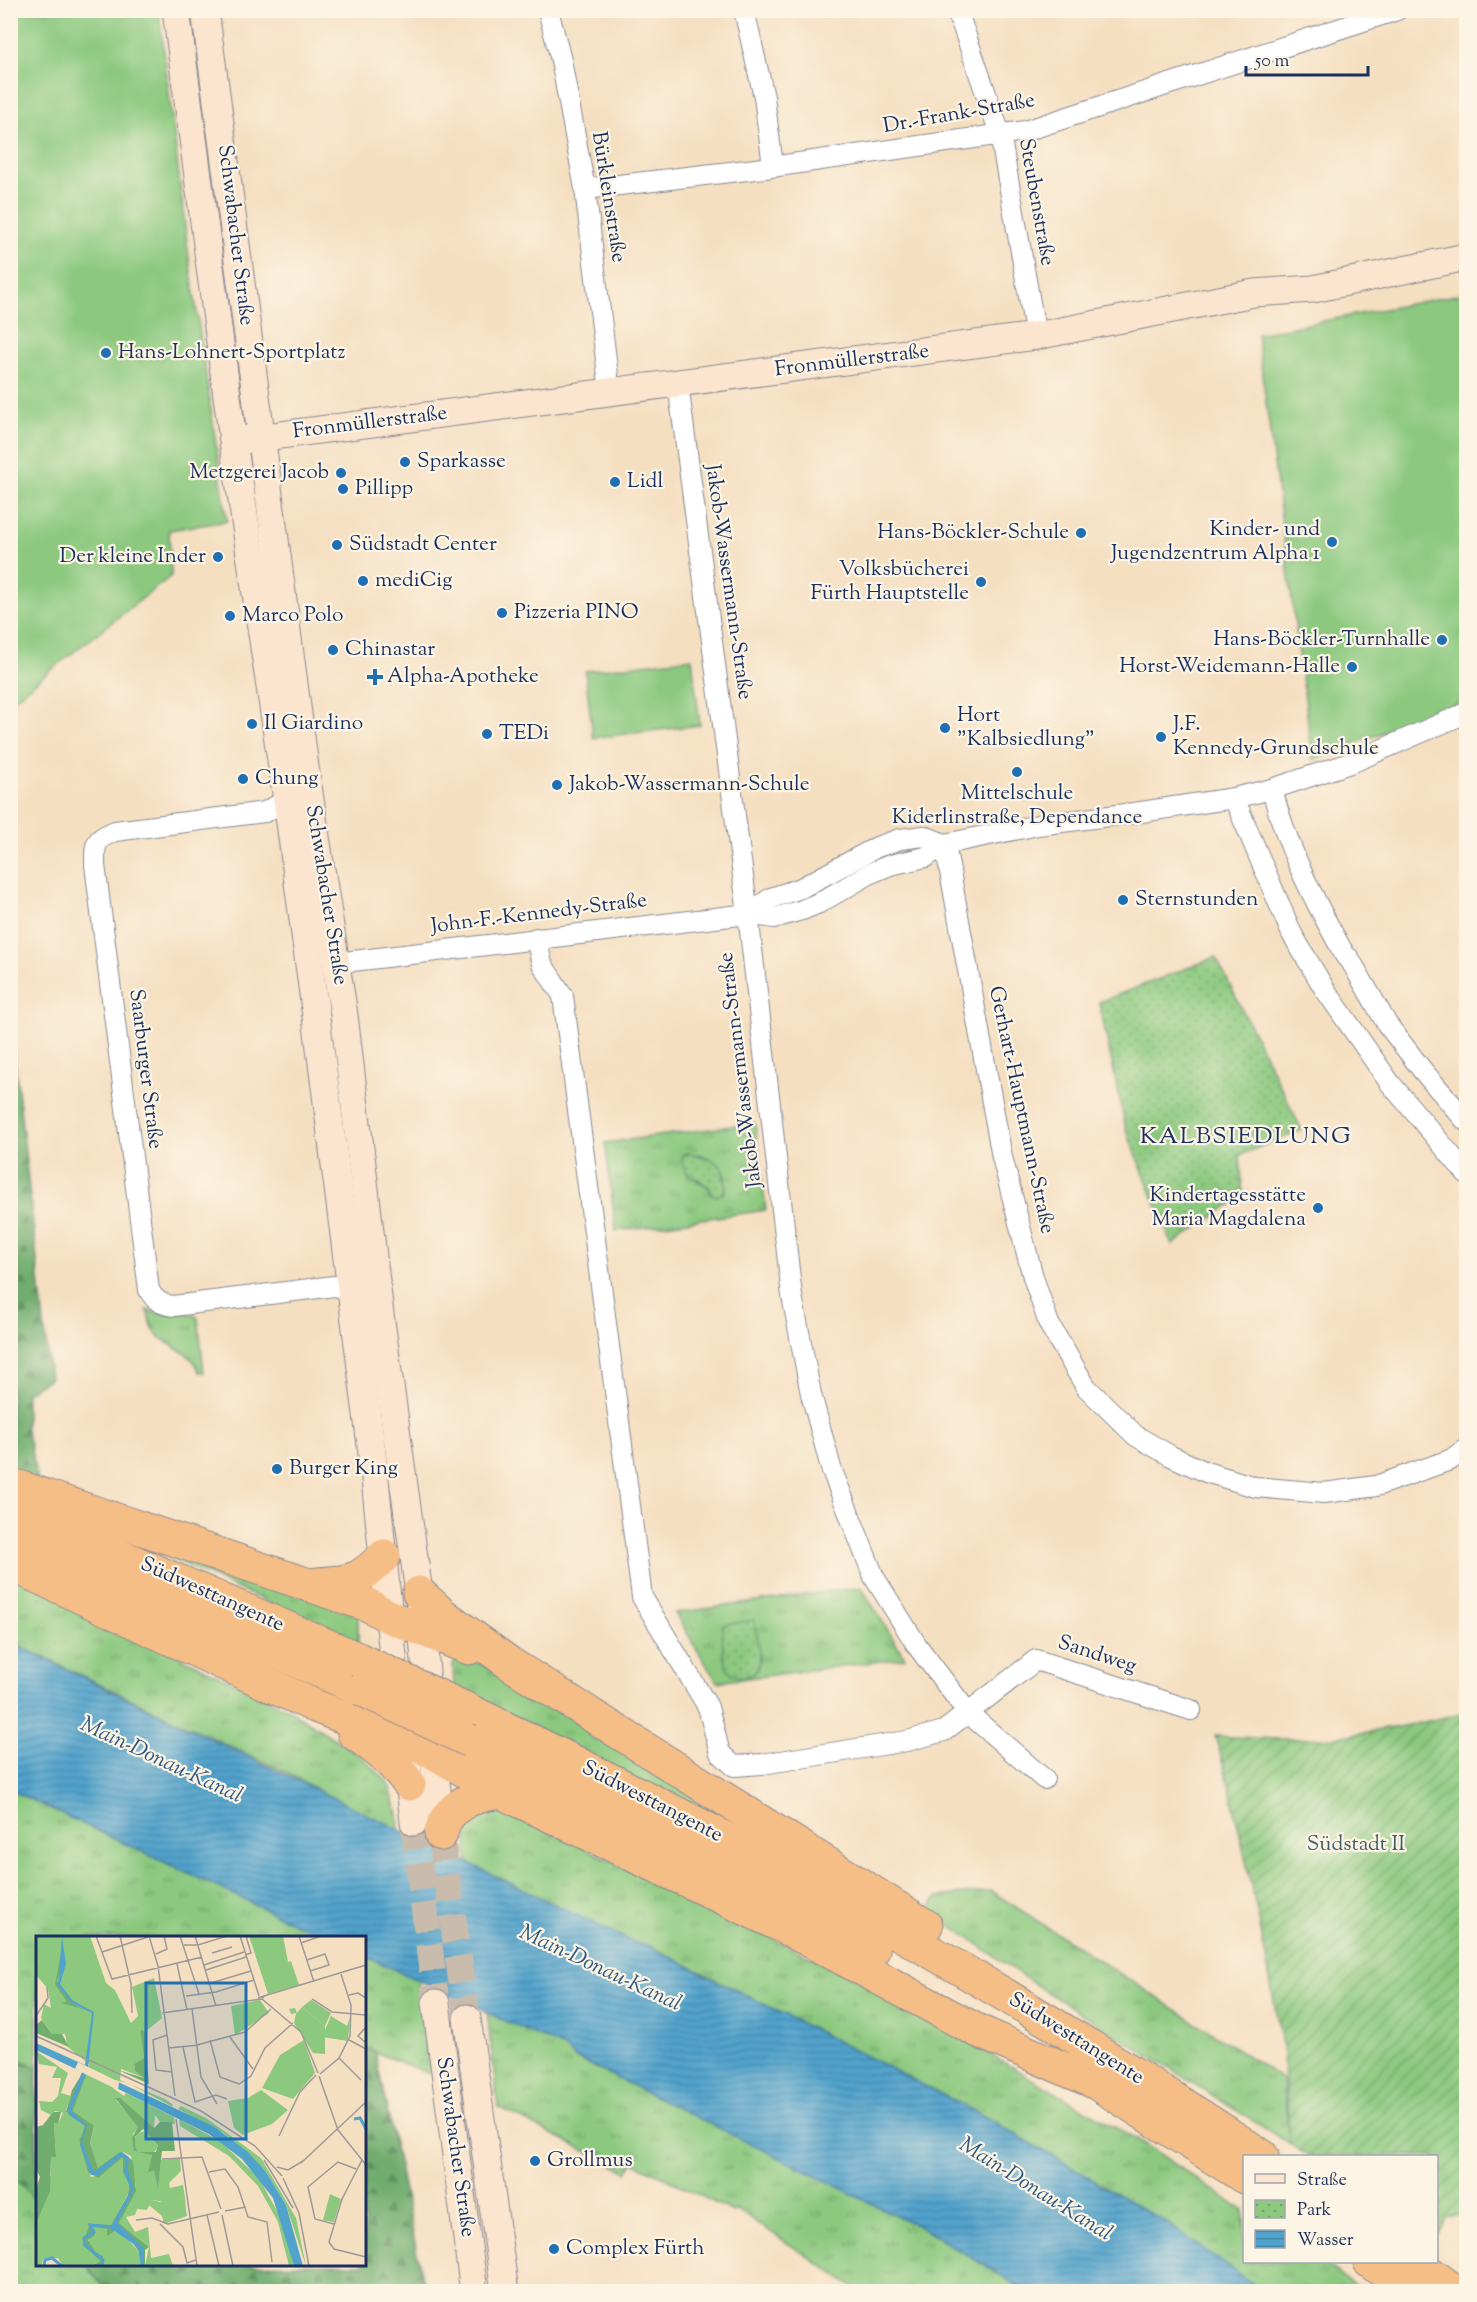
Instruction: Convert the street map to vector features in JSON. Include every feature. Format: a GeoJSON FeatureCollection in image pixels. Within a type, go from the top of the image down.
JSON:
{"type":"FeatureCollection","features":[{"type":"Feature","properties":{"kind":"highway"},"geometry":{"type":"LineString","coordinates":[[10,1485],[368,1605],[390,1617],[509,1663]]}},
{"type":"Feature","properties":{"kind":"highway","name":"Südwesttangente"},"geometry":{"type":"LineString","coordinates":[[10,1508],[468,1725],[643,1796],[814,1885],[1011,1999],[1259,2155]]}},
{"type":"Feature","properties":{"kind":"highway","name":"Südwesttangente"},"geometry":{"type":"LineString","coordinates":[[10,1536],[359,1674]]}},
{"type":"Feature","properties":{"kind":"highway"},"geometry":{"type":"LineString","coordinates":[[311,1585],[344,1581],[365,1575],[384,1556]]}},
{"type":"Feature","properties":{"kind":"highway"},"geometry":{"type":"LineString","coordinates":[[10,1564],[315,1706],[418,1738],[501,1792],[786,1928],[976,2030],[1101,2085]]}},
{"type":"Feature","properties":{"kind":"highway"},"geometry":{"type":"LineString","coordinates":[[419,1593],[442,1614],[509,1663],[949,1941],[1011,1999]]}},
{"type":"Feature","properties":{"kind":"highway"},"geometry":{"type":"LineString","coordinates":[[315,1706],[384,1755],[401,1771],[410,1784]]}},
{"type":"Feature","properties":{"kind":"highway","name":"Südwesttangente"},"geometry":{"type":"LineString","coordinates":[[468,1725],[630,1819],[796,1906],[983,2013],[1243,2176]]}},
{"type":"Feature","properties":{"kind":"highway"},"geometry":{"type":"LineString","coordinates":[[428,1828],[445,1819],[460,1804],[477,1796],[501,1792]]}},
{"type":"Feature","properties":{"kind":"highway"},"geometry":{"type":"LineString","coordinates":[[1371,2263],[1411,2292]]}},
{"type":"Feature","properties":{"kind":"highway"},"geometry":{"type":"LineString","coordinates":[[1415,2263],[1456,2292]]}},
{"type":"Feature","properties":{"kind":"main road","name":"Schwabacher Straße"},"geometry":{"type":"LineString","coordinates":[[176,10],[233,441],[287,800],[384,1556],[393,1656]]}},
{"type":"Feature","properties":{"kind":"main road","name":"Schwabacher Straße"},"geometry":{"type":"LineString","coordinates":[[205,10],[305,767],[346,1026],[381,1314],[419,1593],[426,1672]]}},
{"type":"Feature","properties":{"kind":"main road","name":"Fronmüllerstraße"},"geometry":{"type":"LineString","coordinates":[[233,441],[1036,336],[1254,293],[1313,289],[1467,257]]}},
{"type":"Feature","properties":{"kind":"main road"},"geometry":{"type":"LineString","coordinates":[[418,1738],[410,1784],[428,1828]]}},
{"type":"Feature","properties":{"kind":"main road"},"geometry":{"type":"LineString","coordinates":[[418,1738],[428,1828]]}},
{"type":"Feature","properties":{"kind":"main road","name":"Schwabacher Straße"},"geometry":{"type":"LineString","coordinates":[[436,2003],[474,2292]]}},
{"type":"Feature","properties":{"kind":"main road","name":"Schwabacher Straße"},"geometry":{"type":"LineString","coordinates":[[467,2018],[505,2292]]}},
{"type":"Feature","properties":{"kind":"street","name":"Bürkleinstraße"},"geometry":{"type":"LineString","coordinates":[[548,10],[561,60],[585,189],[610,392]]}},
{"type":"Feature","properties":{"kind":"street"},"geometry":{"type":"LineString","coordinates":[[744,10],[764,97],[773,166]]}},
{"type":"Feature","properties":{"kind":"street","name":"Steubenstraße"},"geometry":{"type":"LineString","coordinates":[[957,10],[1000,134],[1036,336]]}},
{"type":"Feature","properties":{"kind":"street","name":"Dr.-Frank-Straße"},"geometry":{"type":"LineString","coordinates":[[585,189],[1025,131],[1397,10]]}},
{"type":"Feature","properties":{"kind":"street","name":"Jakob-Wassermann-Straße"},"geometry":{"type":"LineString","coordinates":[[678,384],[748,914],[792,1296],[811,1394],[831,1468],[874,1577],[918,1647],[968,1713],[1044,1779]]}},
{"type":"Feature","properties":{"kind":"street","name":"John-F.-Kennedy-Straße"},"geometry":{"type":"LineString","coordinates":[[336,963],[748,914],[771,898],[801,888],[877,847],[900,839],[924,836],[945,844],[1038,825],[1234,798],[1272,789],[1353,762],[1467,713]]}},
{"type":"Feature","properties":{"kind":"street"},"geometry":{"type":"LineString","coordinates":[[287,800],[305,767]]}},
{"type":"Feature","properties":{"kind":"street"},"geometry":{"type":"LineString","coordinates":[[1272,789],[1279,819],[1291,849],[1346,957],[1349,958],[1387,1024],[1423,1071],[1467,1121]]}},
{"type":"Feature","properties":{"kind":"street"},"geometry":{"type":"LineString","coordinates":[[1234,798],[1292,934],[1324,988],[1390,1083],[1467,1173]]}},
{"type":"Feature","properties":{"kind":"street","name":"Saarburger Straße"},"geometry":{"type":"LineString","coordinates":[[287,800],[265,812],[115,831],[100,838],[96,843],[95,865],[149,1290],[154,1299],[162,1305],[173,1306],[334,1286],[351,1290]]}},
{"type":"Feature","properties":{"kind":"street","name":"Gerhart-Hauptmann-Straße"},"geometry":{"type":"LineString","coordinates":[[945,844],[1005,1167],[1033,1277],[1049,1324],[1086,1387],[1136,1436],[1206,1472],[1255,1487],[1324,1493],[1376,1486],[1450,1460],[1467,1449]]}},
{"type":"Feature","properties":{"kind":"street"},"geometry":{"type":"LineString","coordinates":[[537,938],[542,964],[563,996],[642,1597],[708,1707],[720,1753],[734,1766],[762,1764],[907,1742],[944,1731],[968,1713]]}},
{"type":"Feature","properties":{"kind":"street"},"geometry":{"type":"LineString","coordinates":[[351,1290],[381,1314]]}},
{"type":"Feature","properties":{"kind":"street","name":"Sandweg"},"geometry":{"type":"LineString","coordinates":[[968,1713],[1036,1660],[1191,1710]]}},
{"type":"Feature","properties":{"kind":"green space","name":"Hans-Lohnert-Sportplatz"},"geometry":{"type":"Polygon","coordinates":[[[10,11],[159,11],[188,251],[227,521],[169,530],[171,576],[11,701],[10,11]]]}},
{"type":"Feature","properties":{"kind":"green space"},"geometry":{"type":"Polygon","coordinates":[[[187,20],[191,20],[208,102],[218,204],[203,137],[187,20]]]}},
{"type":"Feature","properties":{"kind":"green space"},"geometry":{"type":"Polygon","coordinates":[[[1466,293],[1466,700],[1313,760],[1257,334],[1466,293]]]}},
{"type":"Feature","properties":{"kind":"green space"},"geometry":{"type":"Polygon","coordinates":[[[692,658],[700,725],[593,738],[585,671],[692,658]]]}},
{"type":"Feature","properties":{"kind":"green space"},"geometry":{"type":"Polygon","coordinates":[[[1216,957],[1302,1130],[1240,1155],[1243,1196],[1172,1245],[1126,1129],[1099,1002],[1216,957]]]}},
{"type":"Feature","properties":{"kind":"green space"},"geometry":{"type":"Polygon","coordinates":[[[10,1016],[50,1378],[26,1393],[26,1429],[39,1484],[11,1473],[10,1016]]]}},
{"type":"Feature","properties":{"kind":"green space"},"geometry":{"type":"Polygon","coordinates":[[[755,1123],[766,1210],[616,1231],[605,1143],[755,1123]],[[698,1154],[697,1181],[711,1190],[726,1189],[724,1173],[709,1158],[698,1154]]]}},
{"type":"Feature","properties":{"kind":"green space"},"geometry":{"type":"Polygon","coordinates":[[[688,1153],[709,1158],[722,1167],[726,1189],[724,1193],[711,1195],[709,1187],[688,1174],[681,1162],[683,1155],[688,1153]]]}},
{"type":"Feature","properties":{"kind":"green space"},"geometry":{"type":"Polygon","coordinates":[[[147,1310],[160,1313],[187,1313],[198,1318],[204,1372],[199,1372],[187,1355],[156,1333],[147,1310]]]}},
{"type":"Feature","properties":{"kind":"green space"},"geometry":{"type":"Polygon","coordinates":[[[144,1543],[358,1612],[358,1643],[145,1547],[144,1543]]]}},
{"type":"Feature","properties":{"kind":"green space"},"geometry":{"type":"Polygon","coordinates":[[[10,1575],[285,1707],[361,1756],[388,1782],[398,1814],[399,1830],[343,1804],[285,1772],[11,1642],[10,1575]]]}},
{"type":"Feature","properties":{"kind":"green space"},"geometry":{"type":"Polygon","coordinates":[[[861,1587],[905,1658],[717,1682],[675,1613],[861,1587]]]}},
{"type":"Feature","properties":{"kind":"green space"},"geometry":{"type":"Polygon","coordinates":[[[753,1620],[758,1647],[758,1666],[756,1671],[750,1675],[735,1676],[730,1672],[724,1657],[723,1625],[753,1620]]]}},
{"type":"Feature","properties":{"kind":"green space"},"geometry":{"type":"Polygon","coordinates":[[[460,1658],[489,1666],[883,1907],[454,1686],[453,1664],[460,1658]]]}},
{"type":"Feature","properties":{"kind":"green space","name":"Südstadt II"},"geometry":{"type":"Polygon","coordinates":[[[1466,1712],[1466,2213],[1446,2218],[1438,2233],[1438,2155],[1306,2155],[1290,2144],[1282,2044],[1259,1921],[1229,1784],[1215,1736],[1290,1739],[1335,1737],[1434,1720],[1466,1712]]]}},
{"type":"Feature","properties":{"kind":"green space"},"geometry":{"type":"Polygon","coordinates":[[[10,1790],[322,1936],[36,1936],[36,2068],[11,2056],[10,1790]]]}},
{"type":"Feature","properties":{"kind":"green space"},"geometry":{"type":"Polygon","coordinates":[[[510,1812],[877,1989],[1146,2145],[1243,2210],[1243,2263],[1321,2263],[1363,2291],[1263,2291],[1165,2222],[986,2117],[648,1945],[639,1945],[467,1863],[467,1830],[486,1815],[510,1812]]]}},
{"type":"Feature","properties":{"kind":"green space"},"geometry":{"type":"Polygon","coordinates":[[[991,1891],[1283,2080],[1290,2144],[1033,1983],[929,1910],[937,1897],[991,1891]]]}},
{"type":"Feature","properties":{"kind":"green space"},"geometry":{"type":"Polygon","coordinates":[[[366,1957],[418,1980],[430,2074],[366,2048],[366,1957]]]}},
{"type":"Feature","properties":{"kind":"green space"},"geometry":{"type":"Polygon","coordinates":[[[487,2012],[564,2048],[574,2057],[924,2229],[1027,2291],[860,2291],[736,2209],[733,2212],[633,2162],[627,2172],[498,2107],[487,2012]]]}},
{"type":"Feature","properties":{"kind":"green space"},"geometry":{"type":"Polygon","coordinates":[[[366,2048],[375,2052],[425,2291],[107,2291],[87,2266],[366,2266],[366,2048]]]}},
{"type":"Feature","properties":{"kind":"green space"},"geometry":{"type":"Polygon","coordinates":[[[11,2056],[36,2068],[36,2201],[21,2184],[11,2179],[11,2056]]]}},
{"type":"Feature","properties":{"kind":"green space"},"geometry":{"type":"Polygon","coordinates":[[[10,2179],[21,2184],[36,2201],[36,2266],[87,2266],[107,2291],[11,2291],[10,2179]]]}},
{"type":"Feature","properties":{"kind":"water","name":"Main-Donau-Kanal"},"geometry":{"type":"Polygon","coordinates":[[[10,1642],[639,1945],[647,1945],[986,2117],[1165,2222],[1263,2291],[1027,2291],[924,2229],[574,2057],[564,2048],[366,1956],[366,1936],[322,1936],[11,1790],[10,1642]]]}},
{"type":"Feature","properties":{"kind":"tunnel"},"geometry":{"type":"LineString","coordinates":[[414,1822],[436,2003]]}},
{"type":"Feature","properties":{"kind":"tunnel"},"geometry":{"type":"LineString","coordinates":[[441,1834],[467,2018]]}},
{"type":"Feature","properties":{"kind":"place","name":"Hans-Lohnert-Sportplatz"},"geometry":{"type":"Point","coordinates":[106,353]}},
{"type":"Feature","properties":{"kind":"place","name":"Sparkasse"},"geometry":{"type":"Point","coordinates":[405,462]}},
{"type":"Feature","properties":{"kind":"place","name":"Metzgerei Jacob"},"geometry":{"type":"Point","coordinates":[341,473]}},
{"type":"Feature","properties":{"kind":"place","name":"Lidl"},"geometry":{"type":"Point","coordinates":[615,482]}},
{"type":"Feature","properties":{"kind":"place","name":"Pillipp"},"geometry":{"type":"Point","coordinates":[343,489]}},
{"type":"Feature","properties":{"kind":"place","name":"Hans-Böckler-Schule"},"geometry":{"type":"Point","coordinates":[1081,533]}},
{"type":"Feature","properties":{"kind":"place","name":"Kinder- und Jugendzentrum Alpha 1"},"geometry":{"type":"Point","coordinates":[1332,542]}},
{"type":"Feature","properties":{"kind":"place","name":"Südstadt Center"},"geometry":{"type":"Point","coordinates":[337,545]}},
{"type":"Feature","properties":{"kind":"place","name":"Der kleine Inder"},"geometry":{"type":"Point","coordinates":[218,557]}},
{"type":"Feature","properties":{"kind":"place","name":"mediCig"},"geometry":{"type":"Point","coordinates":[363,581]}},
{"type":"Feature","properties":{"kind":"place","name":"Volksbücherei Fürth Hauptstelle"},"geometry":{"type":"Point","coordinates":[981,582]}},
{"type":"Feature","properties":{"kind":"place","name":"Pizzeria PINO"},"geometry":{"type":"Point","coordinates":[502,613]}},
{"type":"Feature","properties":{"kind":"place","name":"Marco Polo"},"geometry":{"type":"Point","coordinates":[230,616]}},
{"type":"Feature","properties":{"kind":"place","name":"Hans-Böckler-Turnhalle"},"geometry":{"type":"Point","coordinates":[1442,640]}},
{"type":"Feature","properties":{"kind":"place","name":"Chinastar"},"geometry":{"type":"Point","coordinates":[333,650]}},
{"type":"Feature","properties":{"kind":"place","name":"Horst-Weidemann-Halle"},"geometry":{"type":"Point","coordinates":[1352,667]}},
{"type":"Feature","properties":{"kind":"place","name":"Alpha-Apotheke"},"geometry":{"type":"Point","coordinates":[375,677]}},
{"type":"Feature","properties":{"kind":"place","name":"Il Giardino"},"geometry":{"type":"Point","coordinates":[252,724]}},
{"type":"Feature","properties":{"kind":"place","name":"Hort \"Kalbsiedlung\""},"geometry":{"type":"Point","coordinates":[945,728]}},
{"type":"Feature","properties":{"kind":"place","name":"TEDi"},"geometry":{"type":"Point","coordinates":[487,734]}},
{"type":"Feature","properties":{"kind":"place","name":"J.F. Kennedy-Grundschule"},"geometry":{"type":"Point","coordinates":[1161,737]}},
{"type":"Feature","properties":{"kind":"place","name":"Mittelschule Kiderlinstraße, Dependance"},"geometry":{"type":"Point","coordinates":[1017,772]}},
{"type":"Feature","properties":{"kind":"place","name":"Chung"},"geometry":{"type":"Point","coordinates":[243,779]}},
{"type":"Feature","properties":{"kind":"place","name":"Jakob-Wassermann-Schule"},"geometry":{"type":"Point","coordinates":[557,785]}},
{"type":"Feature","properties":{"kind":"place","name":"Sternstunden"},"geometry":{"type":"Point","coordinates":[1123,900]}},
{"type":"Feature","properties":{"kind":"place","name":"Kindertagesstätte Maria Magdalena"},"geometry":{"type":"Point","coordinates":[1318,1208]}},
{"type":"Feature","properties":{"kind":"place","name":"Burger King"},"geometry":{"type":"Point","coordinates":[277,1469]}},
{"type":"Feature","properties":{"kind":"place","name":"Grollmus"},"geometry":{"type":"Point","coordinates":[535,2161]}},
{"type":"Feature","properties":{"kind":"place","name":"Complex Fürth"},"geometry":{"type":"Point","coordinates":[554,2249]}},
{"type":"Feature","properties":{"kind":"district","name":"KALBSIEDLUNG"},"geometry":{"type":"Point","coordinates":[1246,1137]}}]}
